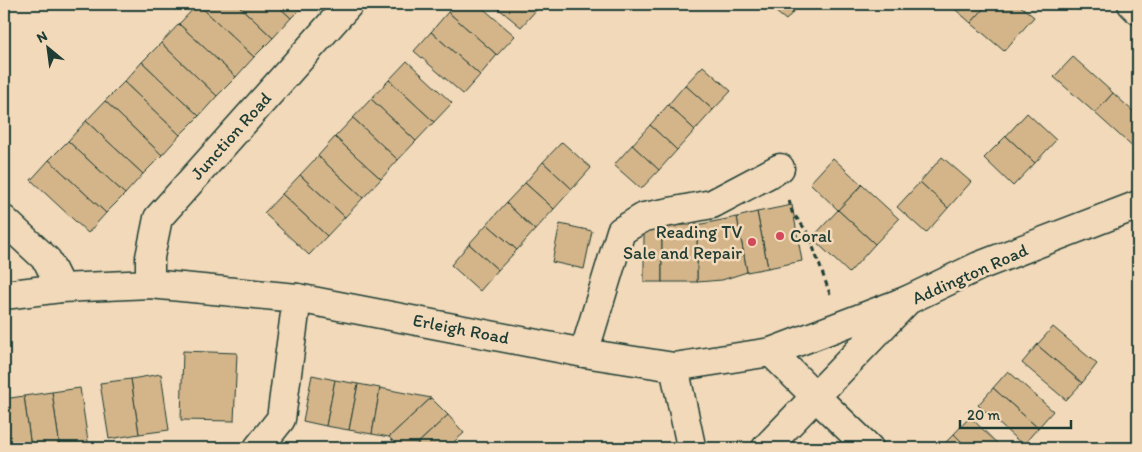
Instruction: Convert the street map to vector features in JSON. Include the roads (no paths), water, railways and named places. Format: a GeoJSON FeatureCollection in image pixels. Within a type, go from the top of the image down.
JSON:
{"type":"FeatureCollection","features":[{"type":"Feature","properties":{"kind":"street","name":"Junction Road"},"geometry":{"type":"LineString","coordinates":[[150,284],[150,257],[158,218],[349,4]]}},
{"type":"Feature","properties":{"kind":"street"},"geometry":{"type":"LineString","coordinates":[[1132,4],[1138,10]]}},
{"type":"Feature","properties":{"kind":"street"},"geometry":{"type":"LineString","coordinates":[[584,353],[621,230],[644,217],[712,204],[780,168]]}},
{"type":"Feature","properties":{"kind":"street","name":"Addington Road"},"geometry":{"type":"LineString","coordinates":[[766,448],[908,300],[980,266],[1138,205]]}},
{"type":"Feature","properties":{"kind":"street"},"geometry":{"type":"LineString","coordinates":[[4,220],[47,260],[61,288]]}},
{"type":"Feature","properties":{"kind":"street","name":"Erleigh Road"},"geometry":{"type":"LineString","coordinates":[[4,296],[61,288],[150,284],[296,298],[584,353],[674,367],[771,352],[908,300]]}},
{"type":"Feature","properties":{"kind":"street"},"geometry":{"type":"LineString","coordinates":[[258,448],[281,419],[296,298]]}},
{"type":"Feature","properties":{"kind":"street"},"geometry":{"type":"LineString","coordinates":[[771,352],[869,448]]}},
{"type":"Feature","properties":{"kind":"street"},"geometry":{"type":"LineString","coordinates":[[674,367],[691,448]]}},
{"type":"Feature","properties":{"kind":"place","name":"Coral"},"geometry":{"type":"Point","coordinates":[780,236]}},
{"type":"Feature","properties":{"kind":"place","name":"Reading TV Sale and Repair"},"geometry":{"type":"Point","coordinates":[752,242]}}]}
